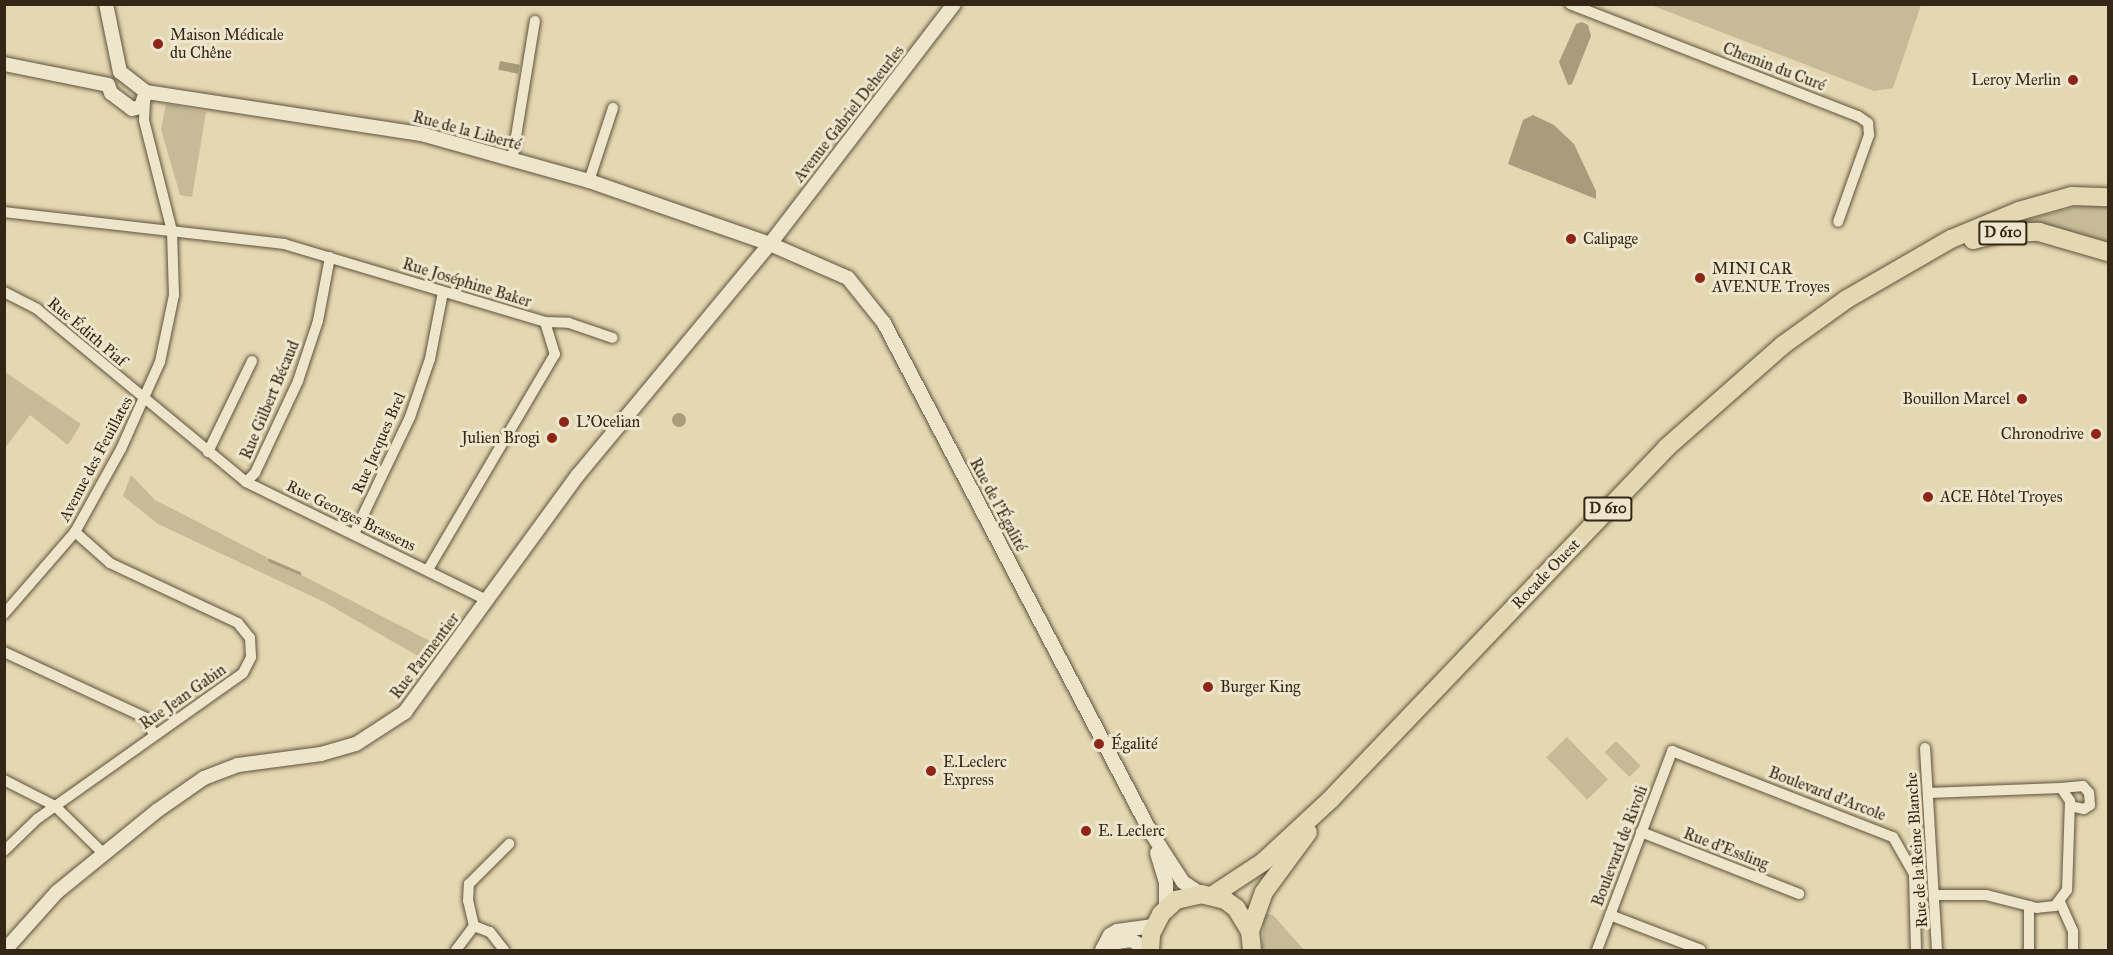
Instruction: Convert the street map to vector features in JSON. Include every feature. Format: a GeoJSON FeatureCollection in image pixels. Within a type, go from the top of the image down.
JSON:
{"type":"FeatureCollection","features":[{"type":"Feature","properties":{"kind":"main road","name":"Rocade Ouest"},"geometry":{"type":"LineString","coordinates":[[1166,908],[1176,900],[1207,894],[1263,862],[1331,798],[1666,448],[1719,398],[1811,324],[1951,239],[2019,211],[2073,196],[2109,197]]}},
{"type":"Feature","properties":{"kind":"main road","name":"Rocade Ouest"},"geometry":{"type":"LineString","coordinates":[[1918,258],[1977,238],[2021,232],[2040,232],[2109,252]]}},
{"type":"Feature","properties":{"kind":"main road","name":"Rocade Ouest"},"geometry":{"type":"LineString","coordinates":[[1250,931],[1264,892],[1331,798]]}},
{"type":"Feature","properties":{"kind":"main road"},"geometry":{"type":"LineString","coordinates":[[1207,894],[1236,908],[1250,931],[1252,951]]}},
{"type":"Feature","properties":{"kind":"main road"},"geometry":{"type":"LineString","coordinates":[[1150,951],[1154,926],[1166,908]]}},
{"type":"Feature","properties":{"kind":"street"},"geometry":{"type":"LineString","coordinates":[[106,4],[120,72],[141,101]]}},
{"type":"Feature","properties":{"kind":"street","name":"Avenue Gabriel Deheurles"},"geometry":{"type":"LineString","coordinates":[[770,244],[954,4]]}},
{"type":"Feature","properties":{"kind":"street","name":"Chemin du Curé"},"geometry":{"type":"LineString","coordinates":[[1570,4],[1858,116],[1868,123],[1869,135],[1838,222]]}},
{"type":"Feature","properties":{"kind":"street"},"geometry":{"type":"LineString","coordinates":[[512,161],[535,21]]}},
{"type":"Feature","properties":{"kind":"street"},"geometry":{"type":"LineString","coordinates":[[4,64],[108,85]]}},
{"type":"Feature","properties":{"kind":"street"},"geometry":{"type":"LineString","coordinates":[[108,85],[120,72]]}},
{"type":"Feature","properties":{"kind":"street"},"geometry":{"type":"LineString","coordinates":[[108,85],[111,93],[141,101]]}},
{"type":"Feature","properties":{"kind":"street","name":"Rue de la Liberté"},"geometry":{"type":"LineString","coordinates":[[141,101],[421,134],[589,181],[770,244]]}},
{"type":"Feature","properties":{"kind":"street","name":"Avenue des Feuillates"},"geometry":{"type":"LineString","coordinates":[[4,614],[75,532],[145,402],[160,362],[174,295],[172,231],[141,101]]}},
{"type":"Feature","properties":{"kind":"street"},"geometry":{"type":"LineString","coordinates":[[589,181],[613,108]]}},
{"type":"Feature","properties":{"kind":"street"},"geometry":{"type":"LineString","coordinates":[[4,212],[172,231]]}},
{"type":"Feature","properties":{"kind":"street","name":"Rue Joséphine Baker"},"geometry":{"type":"LineString","coordinates":[[172,231],[284,244],[545,322],[555,354],[428,570]]}},
{"type":"Feature","properties":{"kind":"street","name":"Rue Parmentier"},"geometry":{"type":"LineString","coordinates":[[5,951],[57,892],[182,792],[220,770],[321,754],[356,744],[405,712],[578,475],[770,244]]}},
{"type":"Feature","properties":{"kind":"street","name":"Rue de l'Égalité"},"geometry":{"type":"LineString","coordinates":[[770,244],[834,270],[860,289],[873,305],[1150,831]]}},
{"type":"Feature","properties":{"kind":"street","name":"Rue Gilbert Bécaud"},"geometry":{"type":"LineString","coordinates":[[246,482],[255,473],[298,381],[318,321],[330,257]]}},
{"type":"Feature","properties":{"kind":"street","name":"Rue Édith Piaf"},"geometry":{"type":"LineString","coordinates":[[4,292],[37,309],[145,402]]}},
{"type":"Feature","properties":{"kind":"street","name":"Rue Jacques Brel"},"geometry":{"type":"LineString","coordinates":[[354,534],[410,417],[430,359],[443,292]]}},
{"type":"Feature","properties":{"kind":"street"},"geometry":{"type":"LineString","coordinates":[[545,322],[569,323],[613,338]]}},
{"type":"Feature","properties":{"kind":"street"},"geometry":{"type":"LineString","coordinates":[[208,452],[252,361]]}},
{"type":"Feature","properties":{"kind":"street","name":"Rue Georges Brassens"},"geometry":{"type":"LineString","coordinates":[[145,402],[246,482],[487,600]]}},
{"type":"Feature","properties":{"kind":"street","name":"Rue Jean Gabin"},"geometry":{"type":"LineString","coordinates":[[4,851],[56,806],[243,673],[250,657],[250,638],[238,623],[110,563],[75,532]]}},
{"type":"Feature","properties":{"kind":"street"},"geometry":{"type":"LineString","coordinates":[[4,652],[146,718],[154,735]]}},
{"type":"Feature","properties":{"kind":"street","name":"Rue de la Reine Blanche"},"geometry":{"type":"LineString","coordinates":[[1925,748],[1936,895],[1937,951]]}},
{"type":"Feature","properties":{"kind":"street","name":"Boulevard de Rivoli"},"geometry":{"type":"LineString","coordinates":[[1597,951],[1672,751]]}},
{"type":"Feature","properties":{"kind":"street","name":"Boulevard d'Arcole"},"geometry":{"type":"LineString","coordinates":[[1672,751],[1893,837],[1914,874],[1916,951]]}},
{"type":"Feature","properties":{"kind":"street"},"geometry":{"type":"LineString","coordinates":[[4,780],[56,806],[103,853]]}},
{"type":"Feature","properties":{"kind":"street"},"geometry":{"type":"LineString","coordinates":[[1928,793],[2083,786],[2089,793],[2090,805],[2084,809],[2070,806]]}},
{"type":"Feature","properties":{"kind":"street"},"geometry":{"type":"LineString","coordinates":[[1936,895],[1986,895],[2046,908],[2061,902],[2067,890],[2070,806],[2061,788]]}},
{"type":"Feature","properties":{"kind":"street"},"geometry":{"type":"LineString","coordinates":[[1150,831],[1183,882],[1207,894]]}},
{"type":"Feature","properties":{"kind":"street"},"geometry":{"type":"LineString","coordinates":[[1150,831],[1166,883],[1166,908]]}},
{"type":"Feature","properties":{"kind":"street","name":"Rue d'Essling"},"geometry":{"type":"LineString","coordinates":[[1641,832],[1799,894]]}},
{"type":"Feature","properties":{"kind":"street"},"geometry":{"type":"LineString","coordinates":[[456,951],[474,926],[468,901],[469,884],[509,844]]}},
{"type":"Feature","properties":{"kind":"street"},"geometry":{"type":"LineString","coordinates":[[2061,902],[2073,931],[2073,951]]}},
{"type":"Feature","properties":{"kind":"street"},"geometry":{"type":"LineString","coordinates":[[2029,906],[2029,951]]}},
{"type":"Feature","properties":{"kind":"street"},"geometry":{"type":"LineString","coordinates":[[1610,915],[1701,951]]}},
{"type":"Feature","properties":{"kind":"street"},"geometry":{"type":"LineString","coordinates":[[474,926],[490,932],[504,951]]}},
{"type":"Feature","properties":{"kind":"street"},"geometry":{"type":"LineString","coordinates":[[1102,951],[1110,935],[1118,931],[1154,926]]}},
{"type":"Feature","properties":{"kind":"street"},"geometry":{"type":"LineString","coordinates":[[1109,951],[1117,942],[1131,940],[1150,951]]}},
{"type":"Feature","properties":{"kind":"shaded area"},"geometry":{"type":"Polygon","coordinates":[[[1921,4],[1893,88],[1874,91],[1651,5],[1921,4]]]}},
{"type":"Feature","properties":{"kind":"shaded area"},"geometry":{"type":"Polygon","coordinates":[[[1582,22],[1588,25],[1591,36],[1572,84],[1568,85],[1559,62],[1576,24],[1582,22]]]}},
{"type":"Feature","properties":{"kind":"shaded area"},"geometry":{"type":"Polygon","coordinates":[[[500,61],[520,65],[518,74],[498,70],[500,61]]]}},
{"type":"Feature","properties":{"kind":"shaded area"},"geometry":{"type":"Polygon","coordinates":[[[166,104],[206,112],[192,197],[180,195],[161,130],[166,104]]]}},
{"type":"Feature","properties":{"kind":"shaded area"},"geometry":{"type":"Polygon","coordinates":[[[1533,115],[1554,125],[1574,144],[1596,191],[1596,199],[1508,164],[1523,120],[1533,115]]]}},
{"type":"Feature","properties":{"kind":"shaded area"},"geometry":{"type":"Polygon","coordinates":[[[2089,203],[2108,203],[2108,242],[2048,225],[2015,223],[2089,203]]]}},
{"type":"Feature","properties":{"kind":"shaded area"},"geometry":{"type":"Polygon","coordinates":[[[5,372],[81,424],[68,445],[30,415],[5,448],[5,372]]]}},
{"type":"Feature","properties":{"kind":"shaded area"},"geometry":{"type":"Polygon","coordinates":[[[676,413],[682,413],[686,420],[682,427],[676,427],[672,423],[672,417],[676,413]]]}},
{"type":"Feature","properties":{"kind":"shaded area"},"geometry":{"type":"Polygon","coordinates":[[[131,475],[155,500],[434,643],[425,660],[324,602],[158,524],[123,496],[131,475]]]}},
{"type":"Feature","properties":{"kind":"shaded area"},"geometry":{"type":"Polygon","coordinates":[[[1567,737],[1608,779],[1587,800],[1546,757],[1567,737]]]}},
{"type":"Feature","properties":{"kind":"shaded area"},"geometry":{"type":"Polygon","coordinates":[[[1616,741],[1641,766],[1629,777],[1605,752],[1616,741]]]}},
{"type":"Feature","properties":{"kind":"shaded area"},"geometry":{"type":"Polygon","coordinates":[[[1264,913],[1273,915],[1304,950],[1262,950],[1264,913]]]}},
{"type":"Feature","properties":{"kind":"waterway"},"geometry":{"type":"LineString","coordinates":[[269,560],[299,573]]}},
{"type":"Feature","properties":{"kind":"place","name":"Maison Médicale du Chêne"},"geometry":{"type":"Point","coordinates":[158,44]}},
{"type":"Feature","properties":{"kind":"place","name":"Leroy Merlin"},"geometry":{"type":"Point","coordinates":[2073,80]}},
{"type":"Feature","properties":{"kind":"place","name":"Calipage"},"geometry":{"type":"Point","coordinates":[1571,239]}},
{"type":"Feature","properties":{"kind":"place","name":"MINI CAR AVENUE Troyes"},"geometry":{"type":"Point","coordinates":[1700,278]}},
{"type":"Feature","properties":{"kind":"place","name":"Bouillon Marcel"},"geometry":{"type":"Point","coordinates":[2022,399]}},
{"type":"Feature","properties":{"kind":"place","name":"L'Ocelian"},"geometry":{"type":"Point","coordinates":[564,422]}},
{"type":"Feature","properties":{"kind":"place","name":"Chronodrive"},"geometry":{"type":"Point","coordinates":[2096,434]}},
{"type":"Feature","properties":{"kind":"place","name":"Julien Brogi"},"geometry":{"type":"Point","coordinates":[552,438]}},
{"type":"Feature","properties":{"kind":"place","name":"ACE Hôtel Troyes"},"geometry":{"type":"Point","coordinates":[1928,497]}},
{"type":"Feature","properties":{"kind":"place","name":"Burger King"},"geometry":{"type":"Point","coordinates":[1208,687]}},
{"type":"Feature","properties":{"kind":"place","name":"Égalité"},"geometry":{"type":"Point","coordinates":[1099,744]}},
{"type":"Feature","properties":{"kind":"place","name":"E.Leclerc Express"},"geometry":{"type":"Point","coordinates":[931,771]}},
{"type":"Feature","properties":{"kind":"place","name":"E. Leclerc"},"geometry":{"type":"Point","coordinates":[1086,831]}}]}
